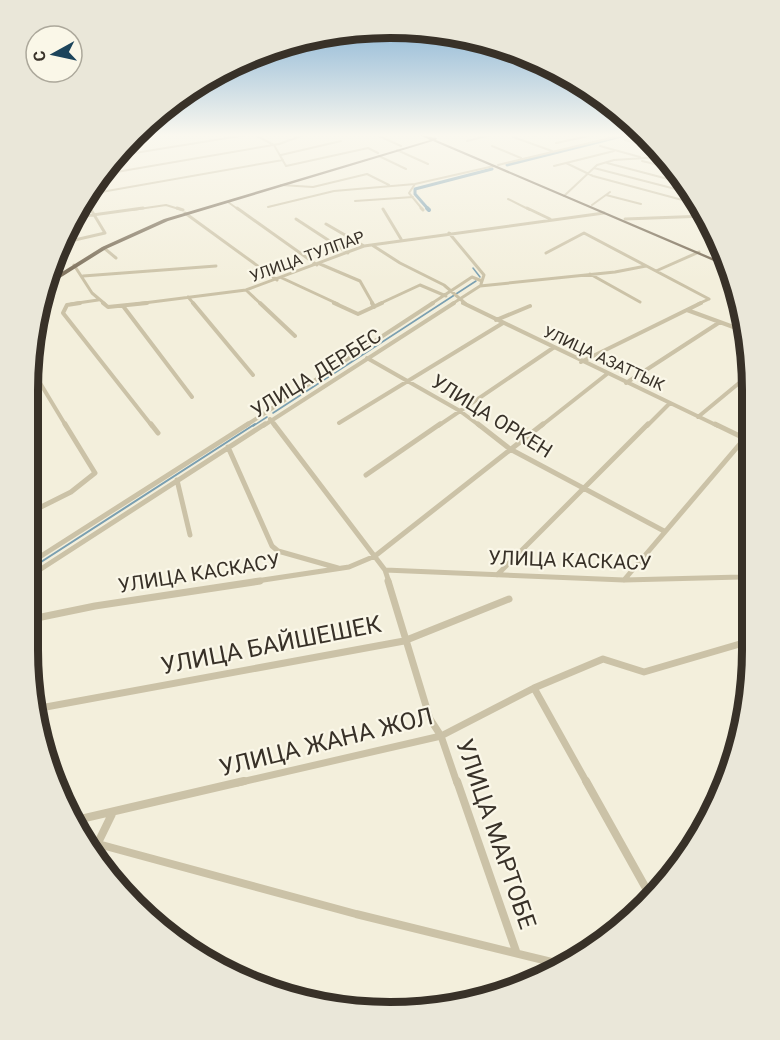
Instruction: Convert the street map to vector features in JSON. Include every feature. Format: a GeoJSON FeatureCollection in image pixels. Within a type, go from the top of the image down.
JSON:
{"type":"FeatureCollection","features":[{"type":"Feature","properties":{"kind":"main road"},"geometry":{"type":"LineString","coordinates":[[59,269],[111,239],[184,212],[278,184]]}},
{"type":"Feature","properties":{"kind":"main road"},"geometry":{"type":"LineString","coordinates":[[56,278],[104,248],[184,212],[228,202],[285,184]]}},
{"type":"Feature","properties":{"kind":"main road"},"geometry":{"type":"LineString","coordinates":[[541,184],[568,194],[604,213],[718,260]]}},
{"type":"Feature","properties":{"kind":"main road"},"geometry":{"type":"LineString","coordinates":[[568,194],[718,260]]}},
{"type":"Feature","properties":{"kind":"street"},"geometry":{"type":"LineString","coordinates":[[98,193],[149,184]]}},
{"type":"Feature","properties":{"kind":"street"},"geometry":{"type":"LineString","coordinates":[[281,185],[288,188],[326,184]]}},
{"type":"Feature","properties":{"kind":"street"},"geometry":{"type":"LineString","coordinates":[[344,184],[355,189]]}},
{"type":"Feature","properties":{"kind":"street"},"geometry":{"type":"LineString","coordinates":[[385,184],[391,187]]}},
{"type":"Feature","properties":{"kind":"street"},"geometry":{"type":"LineString","coordinates":[[268,207],[328,192],[416,184]]}},
{"type":"Feature","properties":{"kind":"street"},"geometry":{"type":"LineString","coordinates":[[416,184],[408,190],[423,210]]}},
{"type":"Feature","properties":{"kind":"street"},"geometry":{"type":"LineString","coordinates":[[568,194],[578,184]]}},
{"type":"Feature","properties":{"kind":"street"},"geometry":{"type":"LineString","coordinates":[[622,184],[687,201]]}},
{"type":"Feature","properties":{"kind":"street"},"geometry":{"type":"LineString","coordinates":[[655,184],[680,190]]}},
{"type":"Feature","properties":{"kind":"street"},"geometry":{"type":"LineString","coordinates":[[592,205],[610,192]]}},
{"type":"Feature","properties":{"kind":"street"},"geometry":{"type":"LineString","coordinates":[[606,195],[641,204]]}},
{"type":"Feature","properties":{"kind":"street"},"geometry":{"type":"LineString","coordinates":[[355,201],[413,197]]}},
{"type":"Feature","properties":{"kind":"street"},"geometry":{"type":"LineString","coordinates":[[508,198],[552,219]]}},
{"type":"Feature","properties":{"kind":"street"},"geometry":{"type":"LineString","coordinates":[[228,202],[318,264],[360,281],[374,307]]}},
{"type":"Feature","properties":{"kind":"street"},"geometry":{"type":"LineString","coordinates":[[84,216],[166,205],[184,212],[215,231],[223,241],[277,280]]}},
{"type":"Feature","properties":{"kind":"street"},"geometry":{"type":"LineString","coordinates":[[71,241],[105,233],[90,206]]}},
{"type":"Feature","properties":{"kind":"street"},"geometry":{"type":"LineString","coordinates":[[383,209],[401,239]]}},
{"type":"Feature","properties":{"kind":"street","name":"УЛИЦА ТУЛПАР"},"geometry":{"type":"LineString","coordinates":[[98,300],[108,307],[123,306],[246,290],[364,246],[401,239],[604,213]]}},
{"type":"Feature","properties":{"kind":"street"},"geometry":{"type":"LineString","coordinates":[[625,219],[696,216]]}},
{"type":"Feature","properties":{"kind":"street"},"geometry":{"type":"LineString","coordinates":[[296,219],[348,253]]}},
{"type":"Feature","properties":{"kind":"street"},"geometry":{"type":"LineString","coordinates":[[326,224],[364,246]]}},
{"type":"Feature","properties":{"kind":"street"},"geometry":{"type":"LineString","coordinates":[[449,233],[484,275],[481,283]]}},
{"type":"Feature","properties":{"kind":"street"},"geometry":{"type":"LineString","coordinates":[[546,253],[584,233],[709,299],[581,362]]}},
{"type":"Feature","properties":{"kind":"street"},"geometry":{"type":"LineString","coordinates":[[372,245],[400,263],[444,285],[448,295]]}},
{"type":"Feature","properties":{"kind":"street"},"geometry":{"type":"LineString","coordinates":[[104,248],[116,258]]}},
{"type":"Feature","properties":{"kind":"street"},"geometry":{"type":"LineString","coordinates":[[656,271],[699,252]]}},
{"type":"Feature","properties":{"kind":"street"},"geometry":{"type":"LineString","coordinates":[[74,265],[98,300],[67,304],[63,313],[158,433]]}},
{"type":"Feature","properties":{"kind":"street"},"geometry":{"type":"LineString","coordinates":[[83,276],[216,266]]}},
{"type":"Feature","properties":{"kind":"street","name":"УЛИЦА ДЕРБЕС"},"geometry":{"type":"LineString","coordinates":[[38,571],[270,419],[459,301],[481,283],[615,272],[646,266]]}},
{"type":"Feature","properties":{"kind":"street"},"geometry":{"type":"LineString","coordinates":[[588,273],[640,302]]}},
{"type":"Feature","properties":{"kind":"street","name":"УЛИЦА ДЕРБЕС"},"geometry":{"type":"LineString","coordinates":[[38,558],[448,295],[472,277],[481,283]]}},
{"type":"Feature","properties":{"kind":"street"},"geometry":{"type":"LineString","coordinates":[[282,278],[358,314],[420,285],[448,295]]}},
{"type":"Feature","properties":{"kind":"street"},"geometry":{"type":"LineString","coordinates":[[246,290],[295,336]]}},
{"type":"Feature","properties":{"kind":"street","name":"УЛИЦА АЗАТТЫК"},"geometry":{"type":"LineString","coordinates":[[448,295],[581,362],[742,437]]}},
{"type":"Feature","properties":{"kind":"street"},"geometry":{"type":"LineString","coordinates":[[188,297],[253,375]]}},
{"type":"Feature","properties":{"kind":"street"},"geometry":{"type":"LineString","coordinates":[[123,306],[192,398]]}},
{"type":"Feature","properties":{"kind":"street"},"geometry":{"type":"LineString","coordinates":[[496,320],[530,306]]}},
{"type":"Feature","properties":{"kind":"street"},"geometry":{"type":"LineString","coordinates":[[687,310],[737,328]]}},
{"type":"Feature","properties":{"kind":"street"},"geometry":{"type":"LineString","coordinates":[[626,383],[720,322]]}},
{"type":"Feature","properties":{"kind":"street"},"geometry":{"type":"LineString","coordinates":[[339,423],[503,323]]}},
{"type":"Feature","properties":{"kind":"street"},"geometry":{"type":"LineString","coordinates":[[366,475],[553,348]]}},
{"type":"Feature","properties":{"kind":"street","name":"УЛИЦА ОРКЕН"},"geometry":{"type":"LineString","coordinates":[[367,358],[460,411],[510,449],[664,531]]}},
{"type":"Feature","properties":{"kind":"street","name":"УЛИЦА КАСКАСУ"},"geometry":{"type":"LineString","coordinates":[[38,618],[107,604],[340,568],[375,556],[607,374]]}},
{"type":"Feature","properties":{"kind":"street"},"geometry":{"type":"LineString","coordinates":[[38,380],[94,473],[71,492],[38,508]]}},
{"type":"Feature","properties":{"kind":"street"},"geometry":{"type":"LineString","coordinates":[[698,417],[742,381]]}},
{"type":"Feature","properties":{"kind":"street"},"geometry":{"type":"LineString","coordinates":[[497,575],[670,403]]}},
{"type":"Feature","properties":{"kind":"street","name":"УЛИЦА МАРТОБЕ"},"geometry":{"type":"LineString","coordinates":[[270,419],[367,550],[375,556],[385,570],[404,641],[430,719],[441,736],[516,951]]}},
{"type":"Feature","properties":{"kind":"street"},"geometry":{"type":"LineString","coordinates":[[624,580],[664,531],[742,445]]}},
{"type":"Feature","properties":{"kind":"street"},"geometry":{"type":"LineString","coordinates":[[228,447],[272,546],[278,551],[340,568]]}},
{"type":"Feature","properties":{"kind":"street"},"geometry":{"type":"LineString","coordinates":[[177,480],[190,535]]}},
{"type":"Feature","properties":{"kind":"street","name":"УЛИЦА КАСКАСУ"},"geometry":{"type":"LineString","coordinates":[[385,570],[624,580],[742,576]]}},
{"type":"Feature","properties":{"kind":"street","name":"УЛИЦА БАЙШЕШЕК"},"geometry":{"type":"LineString","coordinates":[[43,708],[404,641],[509,599]]}},
{"type":"Feature","properties":{"kind":"street","name":"УЛИЦА ЖАНА ЖОЛ"},"geometry":{"type":"LineString","coordinates":[[82,820],[441,736],[534,688],[603,658],[644,672],[742,643]]}},
{"type":"Feature","properties":{"kind":"street"},"geometry":{"type":"LineString","coordinates":[[534,688],[647,890]]}},
{"type":"Feature","properties":{"kind":"street"},"geometry":{"type":"LineString","coordinates":[[112,813],[98,844],[356,914],[553,962]]}},
{"type":"Feature","properties":{"kind":"waterway"},"geometry":{"type":"LineString","coordinates":[[427,208],[429,210],[415,194],[415,189],[436,184]]}},
{"type":"Feature","properties":{"kind":"waterway"},"geometry":{"type":"LineString","coordinates":[[473,268],[480,277]]}},
{"type":"Feature","properties":{"kind":"waterway"},"geometry":{"type":"LineString","coordinates":[[273,413],[476,281]]}},
{"type":"Feature","properties":{"kind":"waterway"},"geometry":{"type":"LineString","coordinates":[[253,426],[267,417]]}},
{"type":"Feature","properties":{"kind":"waterway"},"geometry":{"type":"LineString","coordinates":[[38,564],[255,424]]}}]}
